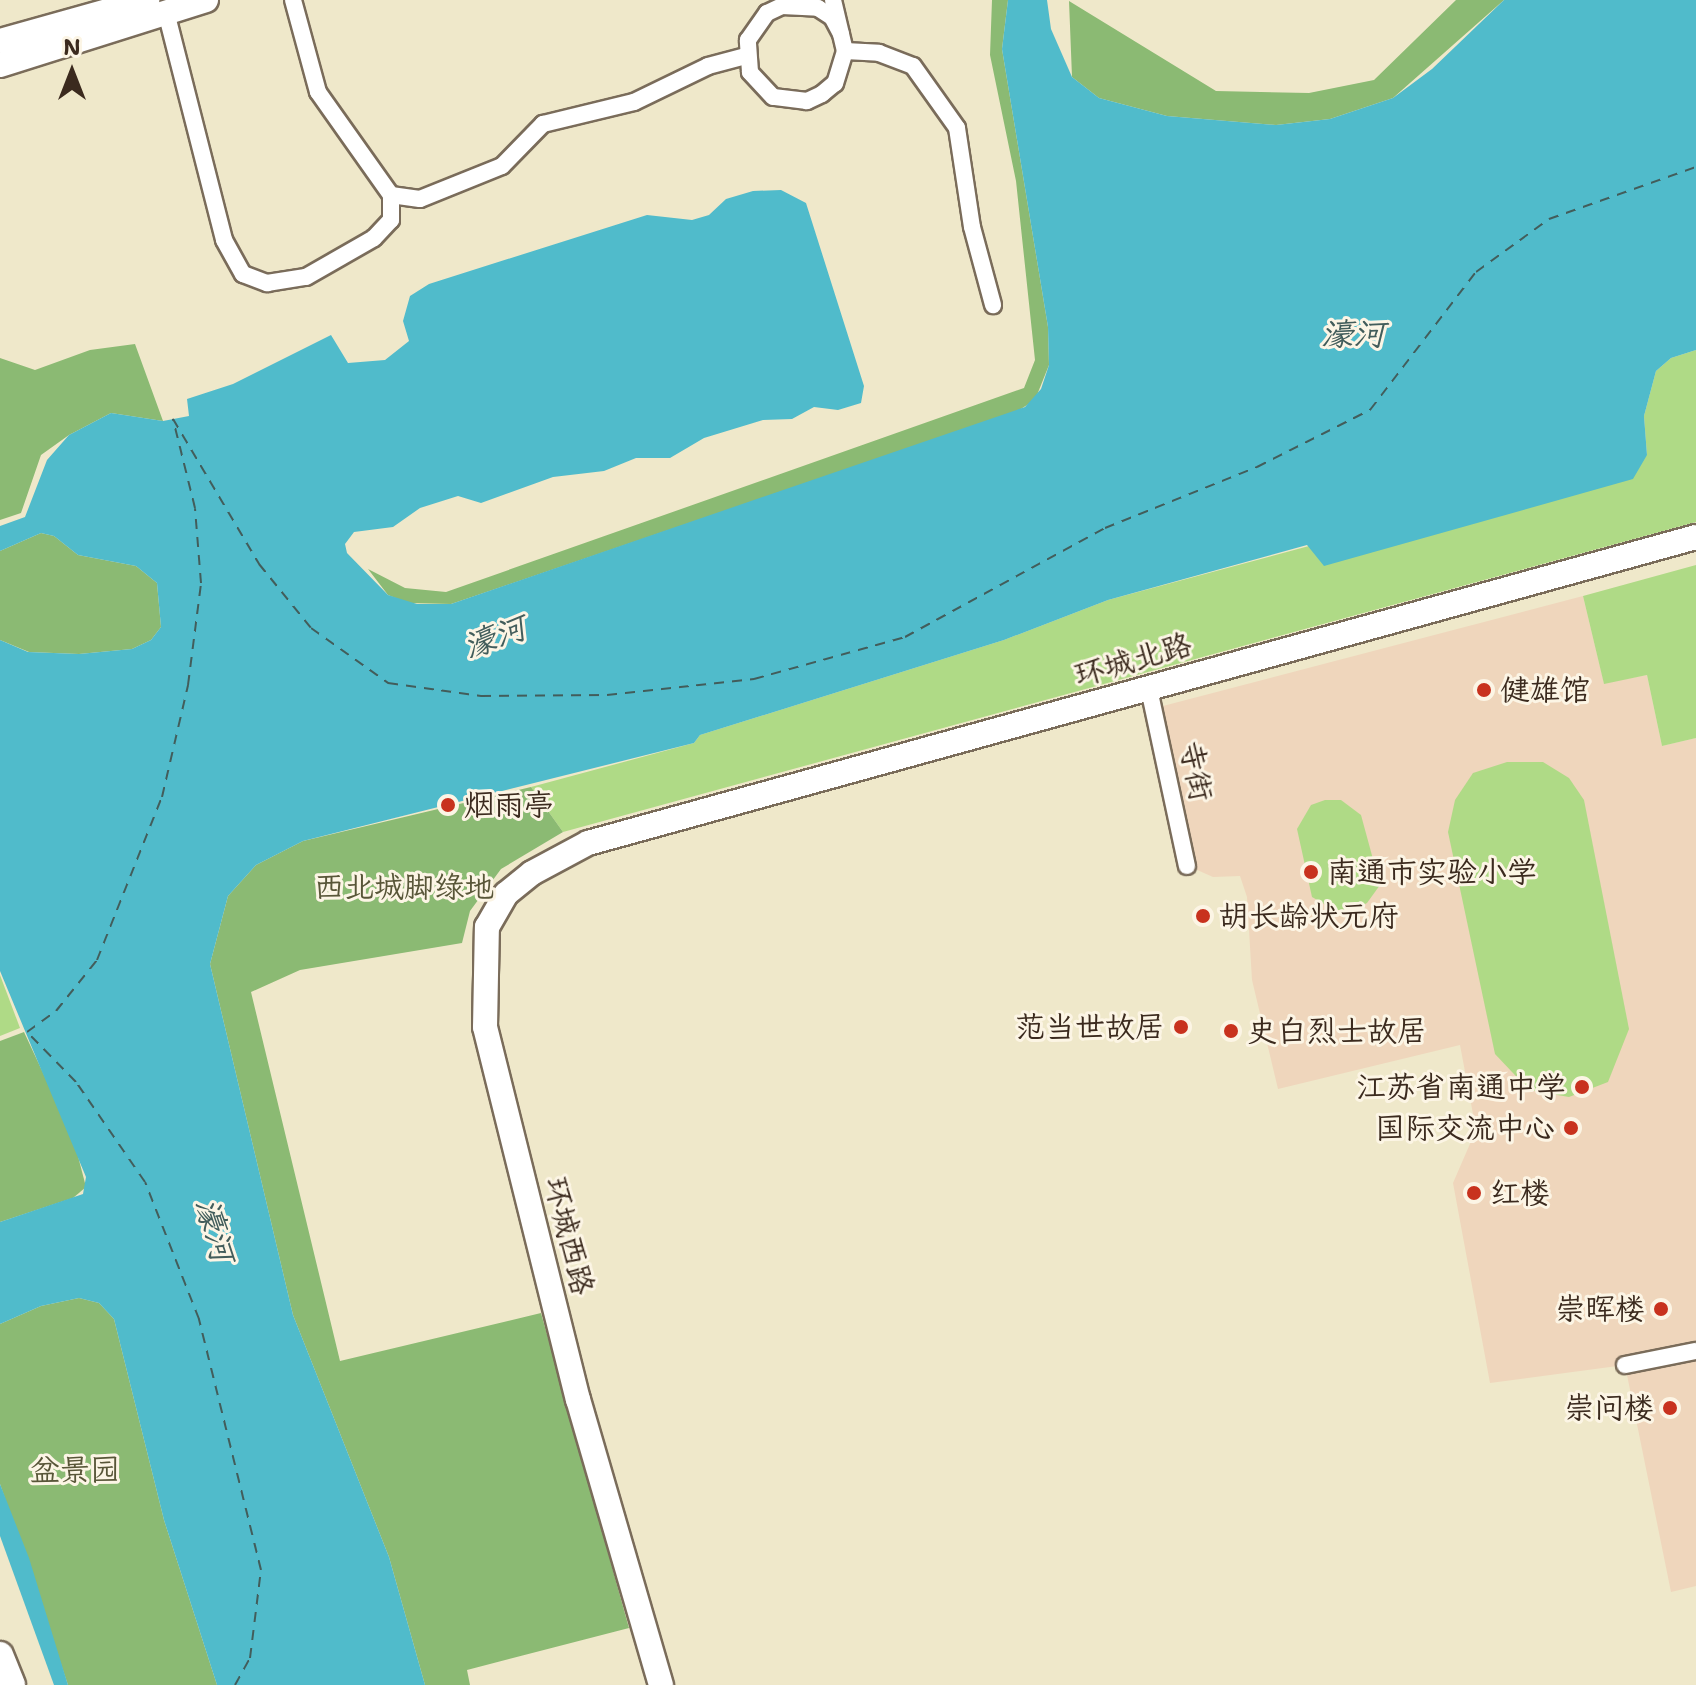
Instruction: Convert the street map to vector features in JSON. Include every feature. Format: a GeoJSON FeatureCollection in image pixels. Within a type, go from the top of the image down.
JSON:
{"type":"FeatureCollection","features":[{"type":"Feature","properties":{"kind":"main road"},"geometry":{"type":"LineString","coordinates":[[0,1655],[12,1685]]}},
{"type":"Feature","properties":{"kind":"street"},"geometry":{"type":"LineString","coordinates":[[0,41],[145,7],[206,0]]}},
{"type":"Feature","properties":{"kind":"street"},"geometry":{"type":"LineString","coordinates":[[145,7],[224,240],[243,274],[267,283],[306,277],[374,238],[391,220],[391,195],[318,92],[293,0]]}},
{"type":"Feature","properties":{"kind":"street"},"geometry":{"type":"LineString","coordinates":[[833,0],[843,42],[835,83],[822,94],[798,101],[773,97],[760,87],[746,56],[756,25],[781,3],[818,8],[832,17],[843,42],[913,66],[957,128],[972,227],[993,305]]}},
{"type":"Feature","properties":{"kind":"street"},"geometry":{"type":"LineString","coordinates":[[0,65],[145,7]]}},
{"type":"Feature","properties":{"kind":"street"},"geometry":{"type":"LineString","coordinates":[[391,195],[420,199],[502,166],[543,124],[634,102],[708,66],[746,56]]}},
{"type":"Feature","properties":{"kind":"street","name":"环城北路"},"geometry":{"type":"LineString","coordinates":[[588,843],[1696,537]]}},
{"type":"Feature","properties":{"kind":"street","name":"寺街"},"geometry":{"type":"LineString","coordinates":[[1149,689],[1187,866]]}},
{"type":"Feature","properties":{"kind":"street","name":"环城西路"},"geometry":{"type":"LineString","coordinates":[[588,843],[532,873],[500,905],[487,927],[483,958],[485,1027],[578,1400],[661,1685]]}},
{"type":"Feature","properties":{"kind":"street"},"geometry":{"type":"LineString","coordinates":[[1625,1365],[1696,1351]]}},
{"type":"Feature","properties":{"kind":"shaded area","name":"江苏省南通中学"},"geometry":{"type":"Polygon","coordinates":[[[1583,596],[1604,683],[1647,675],[1662,746],[1696,738],[1696,1586],[1671,1592],[1625,1365],[1490,1383],[1453,1183],[1476,1130],[1460,1045],[1278,1089],[1252,980],[1247,897],[1240,876],[1213,877],[1195,869],[1163,706],[1583,596]]]}},
{"type":"Feature","properties":{"kind":"green space"},"geometry":{"type":"Polygon","coordinates":[[[992,0],[1008,0],[1002,49],[1048,327],[1049,365],[1035,400],[1016,412],[451,604],[408,603],[388,595],[368,569],[405,588],[446,592],[1024,388],[1035,360],[1016,181],[990,55],[992,0]]]}},
{"type":"Feature","properties":{"kind":"green space"},"geometry":{"type":"Polygon","coordinates":[[[1456,0],[1504,0],[1393,98],[1330,119],[1276,125],[1167,116],[1099,98],[1072,77],[1069,1],[1216,91],[1309,93],[1374,80],[1456,0]]]}},
{"type":"Feature","properties":{"kind":"green space"},"geometry":{"type":"Polygon","coordinates":[[[135,344],[163,421],[111,413],[69,435],[41,455],[21,513],[0,520],[0,358],[35,370],[90,350],[135,344]]]}},
{"type":"Feature","properties":{"kind":"green space"},"geometry":{"type":"Polygon","coordinates":[[[1696,350],[1696,522],[563,832],[531,787],[694,743],[700,735],[1004,640],[1108,600],[1647,455],[1644,416],[1656,371],[1671,358],[1696,350]]]}},
{"type":"Feature","properties":{"kind":"green space"},"geometry":{"type":"Polygon","coordinates":[[[41,533],[54,536],[78,555],[136,566],[157,583],[161,627],[151,640],[132,649],[79,654],[29,652],[0,640],[0,551],[41,533]]]}},
{"type":"Feature","properties":{"kind":"green space"},"geometry":{"type":"Polygon","coordinates":[[[1696,565],[1696,738],[1662,746],[1647,675],[1604,684],[1583,596],[1696,565]]]}},
{"type":"Feature","properties":{"kind":"green space"},"geometry":{"type":"Polygon","coordinates":[[[1507,762],[1543,762],[1569,778],[1584,800],[1629,1029],[1608,1082],[1569,1097],[1529,1090],[1495,1054],[1448,832],[1455,800],[1473,773],[1507,762]]]}},
{"type":"Feature","properties":{"kind":"green space","name":"西北城脚绿地"},"geometry":{"type":"Polygon","coordinates":[[[531,787],[563,832],[501,869],[470,911],[462,943],[300,970],[251,992],[340,1361],[541,1313],[629,1628],[467,1670],[470,1685],[425,1685],[389,1557],[293,1315],[210,964],[228,896],[256,865],[303,841],[531,787]]]}},
{"type":"Feature","properties":{"kind":"green space"},"geometry":{"type":"Polygon","coordinates":[[[1325,800],[1341,800],[1361,815],[1380,885],[1367,903],[1353,910],[1335,910],[1312,897],[1297,829],[1311,805],[1325,800]]]}},
{"type":"Feature","properties":{"kind":"green space"},"geometry":{"type":"Polygon","coordinates":[[[0,975],[20,1028],[0,1036],[0,975]]]}},
{"type":"Feature","properties":{"kind":"green space"},"geometry":{"type":"Polygon","coordinates":[[[24,1032],[73,1137],[86,1187],[73,1198],[0,1222],[0,1041],[24,1032]]]}},
{"type":"Feature","properties":{"kind":"green space","name":"盆景园"},"geometry":{"type":"Polygon","coordinates":[[[79,1298],[99,1303],[114,1319],[164,1520],[217,1685],[68,1685],[0,1484],[0,1324],[41,1306],[79,1298]]]}},
{"type":"Feature","properties":{"kind":"water","name":"濠河"},"geometry":{"type":"Polygon","coordinates":[[[1008,0],[1047,0],[1051,29],[1072,77],[1099,98],[1167,116],[1276,125],[1330,119],[1393,98],[1432,69],[1504,0],[1696,0],[1696,350],[1671,358],[1656,371],[1644,416],[1647,455],[1633,479],[1324,566],[1307,545],[1108,600],[1004,640],[700,735],[694,743],[303,841],[256,865],[228,896],[210,964],[293,1315],[389,1557],[425,1685],[217,1685],[164,1520],[114,1319],[99,1303],[79,1298],[41,1306],[0,1324],[0,1222],[83,1194],[86,1177],[0,971],[0,640],[28,652],[79,654],[132,649],[151,640],[161,627],[157,583],[136,566],[78,555],[54,536],[41,533],[0,551],[0,526],[25,517],[47,460],[69,435],[111,413],[163,421],[189,416],[187,399],[233,384],[331,335],[348,363],[385,360],[409,341],[403,321],[410,296],[429,284],[647,215],[692,220],[709,215],[726,199],[753,191],[781,190],[806,203],[864,386],[861,403],[838,410],[814,407],[792,419],[763,420],[704,438],[670,458],[636,458],[604,471],[553,477],[481,503],[458,496],[420,508],[393,527],[354,532],[345,544],[347,553],[388,595],[417,604],[451,604],[1025,407],[1041,389],[1049,365],[1048,327],[1002,49],[1008,0]]]}},
{"type":"Feature","properties":{"kind":"water"},"geometry":{"type":"Polygon","coordinates":[[[0,1484],[29,1558],[68,1685],[54,1685],[0,1536],[0,1484]]]}},
{"type":"Feature","properties":{"kind":"ferry route"},"geometry":{"type":"LineString","coordinates":[[235,1685],[250,1658],[261,1570],[199,1319],[145,1182],[76,1082],[27,1032],[56,1011],[97,960],[162,797],[188,685],[201,583],[195,508],[173,419],[259,564],[311,628],[388,683],[481,696],[607,695],[754,679],[905,637],[1105,528],[1257,467],[1370,410],[1476,272],[1549,219],[1696,167]]}},
{"type":"Feature","properties":{"kind":"place","name":"健雄馆"},"geometry":{"type":"Point","coordinates":[1484,690]}},
{"type":"Feature","properties":{"kind":"place","name":"烟雨亭"},"geometry":{"type":"Point","coordinates":[448,805]}},
{"type":"Feature","properties":{"kind":"place","name":"南通市实验小学"},"geometry":{"type":"Point","coordinates":[1311,872]}},
{"type":"Feature","properties":{"kind":"place","name":"胡长龄状元府"},"geometry":{"type":"Point","coordinates":[1203,916]}},
{"type":"Feature","properties":{"kind":"place","name":"范当世故居"},"geometry":{"type":"Point","coordinates":[1181,1027]}},
{"type":"Feature","properties":{"kind":"place","name":"史白烈士故居"},"geometry":{"type":"Point","coordinates":[1231,1031]}},
{"type":"Feature","properties":{"kind":"place","name":"江苏省南通中学"},"geometry":{"type":"Point","coordinates":[1582,1087]}},
{"type":"Feature","properties":{"kind":"place","name":"国际交流中心"},"geometry":{"type":"Point","coordinates":[1571,1128]}},
{"type":"Feature","properties":{"kind":"place","name":"红楼"},"geometry":{"type":"Point","coordinates":[1474,1193]}},
{"type":"Feature","properties":{"kind":"place","name":"崇晖楼"},"geometry":{"type":"Point","coordinates":[1661,1309]}},
{"type":"Feature","properties":{"kind":"place","name":"崇问楼"},"geometry":{"type":"Point","coordinates":[1670,1408]}}]}
